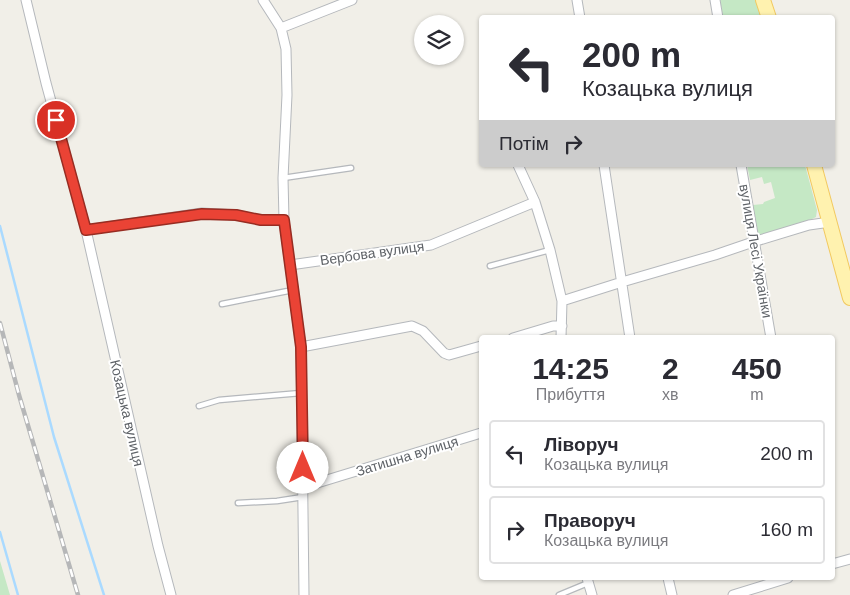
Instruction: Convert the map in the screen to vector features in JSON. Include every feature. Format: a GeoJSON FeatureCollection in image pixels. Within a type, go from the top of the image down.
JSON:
{"type":"FeatureCollection","features":[{"type":"Feature","properties":{"kind":"main road"},"geometry":{"type":"LineString","coordinates":[[763,0],[768,15]]}},
{"type":"Feature","properties":{"kind":"main road"},"geometry":{"type":"LineString","coordinates":[[815,167],[850,298]]}},
{"type":"Feature","properties":{"kind":"street","name":"Козацька вулиця"},"geometry":{"type":"LineString","coordinates":[[26,0],[86,230],[146,498],[171,595]]}},
{"type":"Feature","properties":{"kind":"street"},"geometry":{"type":"LineString","coordinates":[[263,0],[281,28],[286,49],[287,95],[282,178],[284,220],[301,347],[304,595]]}},
{"type":"Feature","properties":{"kind":"street"},"geometry":{"type":"LineString","coordinates":[[281,28],[352,0]]}},
{"type":"Feature","properties":{"kind":"street"},"geometry":{"type":"LineString","coordinates":[[577,0],[580,15]]}},
{"type":"Feature","properties":{"kind":"street"},"geometry":{"type":"LineString","coordinates":[[715,0],[718,15]]}},
{"type":"Feature","properties":{"kind":"street"},"geometry":{"type":"LineString","coordinates":[[519,167],[535,202],[550,250],[562,301],[561,335]]}},
{"type":"Feature","properties":{"kind":"street"},"geometry":{"type":"LineString","coordinates":[[604,167],[630,335]]}},
{"type":"Feature","properties":{"kind":"street","name":"вулиця Лесі Українки"},"geometry":{"type":"LineString","coordinates":[[741,167],[770,335]]}},
{"type":"Feature","properties":{"kind":"street","name":"Вербова вулиця"},"geometry":{"type":"LineString","coordinates":[[290,265],[431,244],[535,202]]}},
{"type":"Feature","properties":{"kind":"street"},"geometry":{"type":"LineString","coordinates":[[86,230],[202,214],[236,215],[261,220],[284,220]]}},
{"type":"Feature","properties":{"kind":"street"},"geometry":{"type":"LineString","coordinates":[[562,301],[809,225],[830,222]]}},
{"type":"Feature","properties":{"kind":"street"},"geometry":{"type":"LineString","coordinates":[[301,347],[412,326],[423,331],[444,353],[449,355],[479,347]]}},
{"type":"Feature","properties":{"kind":"street"},"geometry":{"type":"LineString","coordinates":[[523,335],[554,326],[562,326]]}},
{"type":"Feature","properties":{"kind":"street","name":"Затишна вулиця"},"geometry":{"type":"LineString","coordinates":[[304,487],[479,434]]}},
{"type":"Feature","properties":{"kind":"street"},"geometry":{"type":"LineString","coordinates":[[835,563],[850,559]]}},
{"type":"Feature","properties":{"kind":"street"},"geometry":{"type":"LineString","coordinates":[[588,580],[592,595]]}},
{"type":"Feature","properties":{"kind":"street"},"geometry":{"type":"LineString","coordinates":[[668,580],[672,595]]}},
{"type":"Feature","properties":{"kind":"street"},"geometry":{"type":"LineString","coordinates":[[733,595],[782,580]]}},
{"type":"Feature","properties":{"kind":"lane"},"geometry":{"type":"LineString","coordinates":[[282,178],[351,168]]}},
{"type":"Feature","properties":{"kind":"lane"},"geometry":{"type":"LineString","coordinates":[[490,266],[550,250]]}},
{"type":"Feature","properties":{"kind":"lane"},"geometry":{"type":"LineString","coordinates":[[222,304],[294,289]]}},
{"type":"Feature","properties":{"kind":"lane"},"geometry":{"type":"LineString","coordinates":[[199,406],[219,400],[303,393]]}},
{"type":"Feature","properties":{"kind":"lane"},"geometry":{"type":"LineString","coordinates":[[238,503],[303,498]]}},
{"type":"Feature","properties":{"kind":"lane"},"geometry":{"type":"LineString","coordinates":[[559,595],[588,580]]}},
{"type":"Feature","properties":{"kind":"green space"},"geometry":{"type":"Polygon","coordinates":[[[720,0],[756,0],[760,15],[723,15],[720,0]]]}},
{"type":"Feature","properties":{"kind":"green space"},"geometry":{"type":"Polygon","coordinates":[[[747,167],[806,167],[817,210],[816,217],[758,236],[753,205],[763,204],[775,198],[771,182],[764,184],[762,177],[750,180],[747,167]]]}},
{"type":"Feature","properties":{"kind":"green space"},"geometry":{"type":"Polygon","coordinates":[[[0,561],[10,595],[0,595],[0,561]]]}},
{"type":"Feature","properties":{"kind":"waterway"},"geometry":{"type":"LineString","coordinates":[[0,226],[54,437],[104,595]]}},
{"type":"Feature","properties":{"kind":"waterway"},"geometry":{"type":"LineString","coordinates":[[0,532],[18,595]]}},
{"type":"Feature","properties":{"kind":"railway"},"geometry":{"type":"LineString","coordinates":[[0,323],[19,395],[78,595]]}},
{"type":"Feature","properties":{"kind":"route"},"geometry":{"type":"LineString","coordinates":[[56,120],[86,230],[218,213],[261,220],[284,220],[301,347],[303,468]]}}]}
